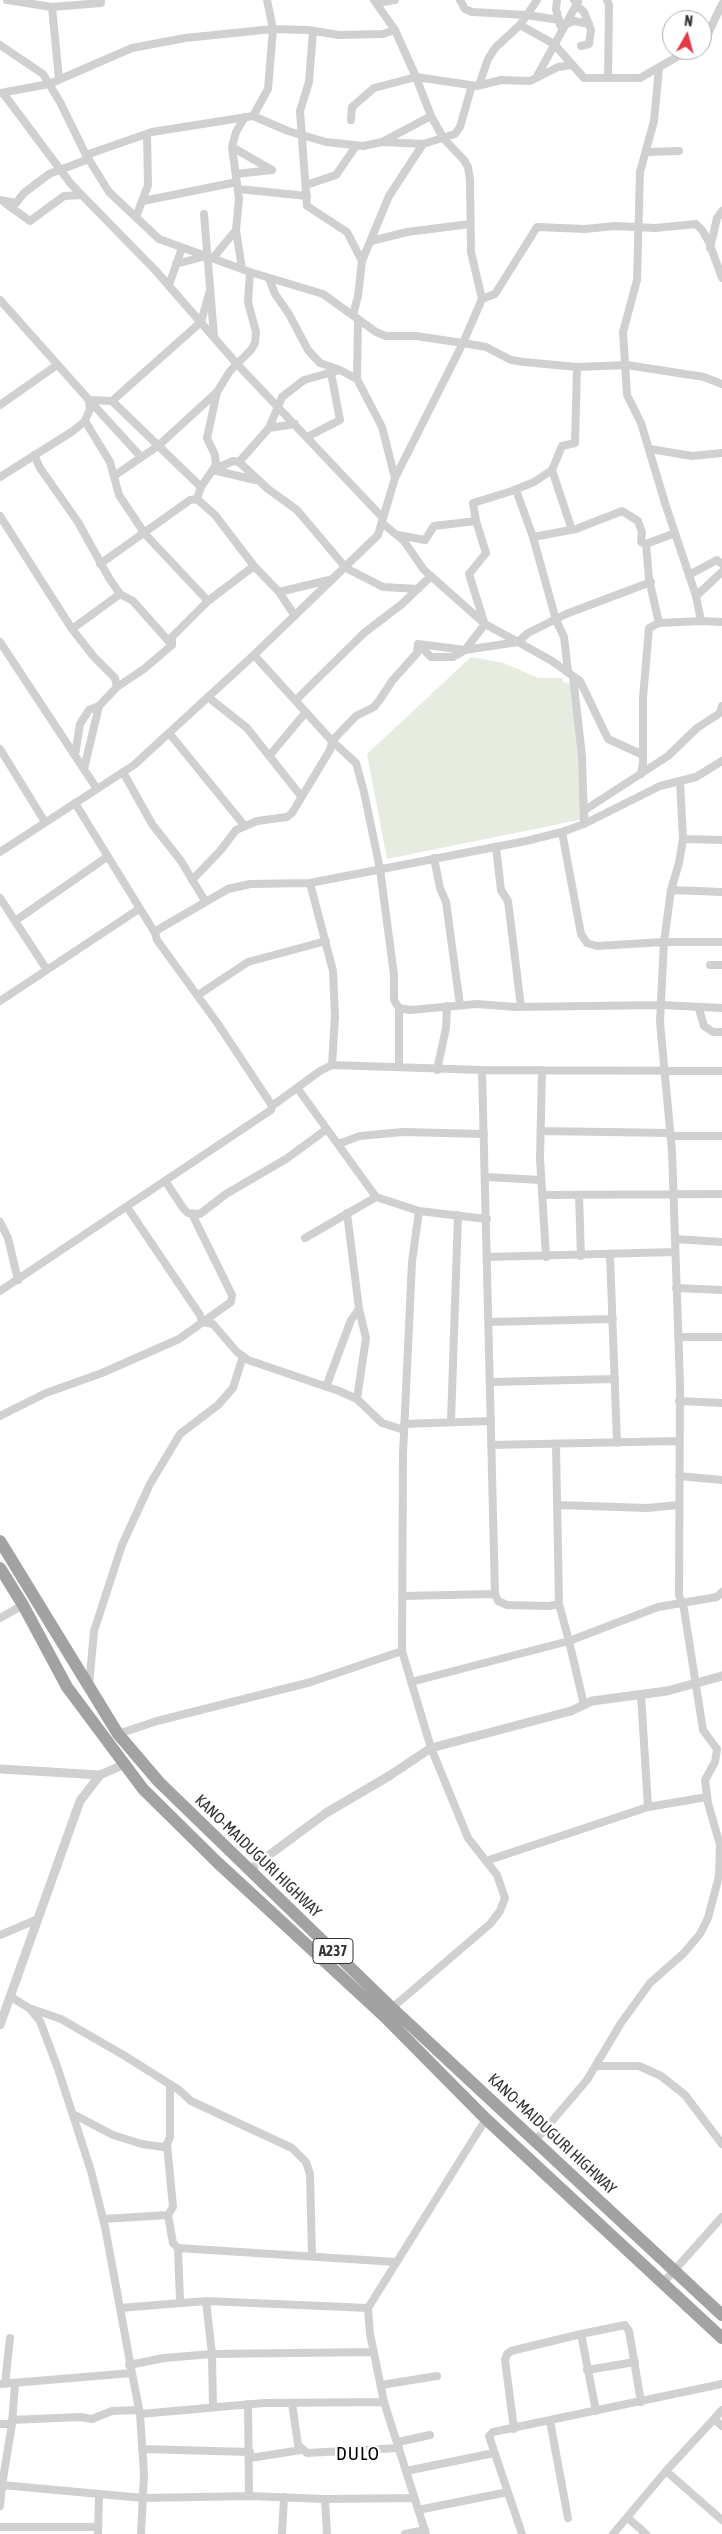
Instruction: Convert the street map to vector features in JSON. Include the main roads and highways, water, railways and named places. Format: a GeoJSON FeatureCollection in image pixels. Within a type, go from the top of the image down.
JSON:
{"type":"FeatureCollection","features":[{"type":"Feature","properties":{"kind":"highway","name":"KANO-MAIDUGURI HIGHWAY"},"geometry":{"type":"LineString","coordinates":[[0,1541],[88,1688],[118,1734],[159,1782],[392,2008],[722,2315]]}},
{"type":"Feature","properties":{"kind":"highway","name":"KANO-MAIDUGURI HIGHWAY"},"geometry":{"type":"LineString","coordinates":[[0,1568],[23,1605],[67,1687],[143,1790],[384,2016],[486,2119],[722,2338]]}},
{"type":"Feature","properties":{"kind":"district","name":"DULO"},"geometry":{"type":"Point","coordinates":[358,2454]}}]}
